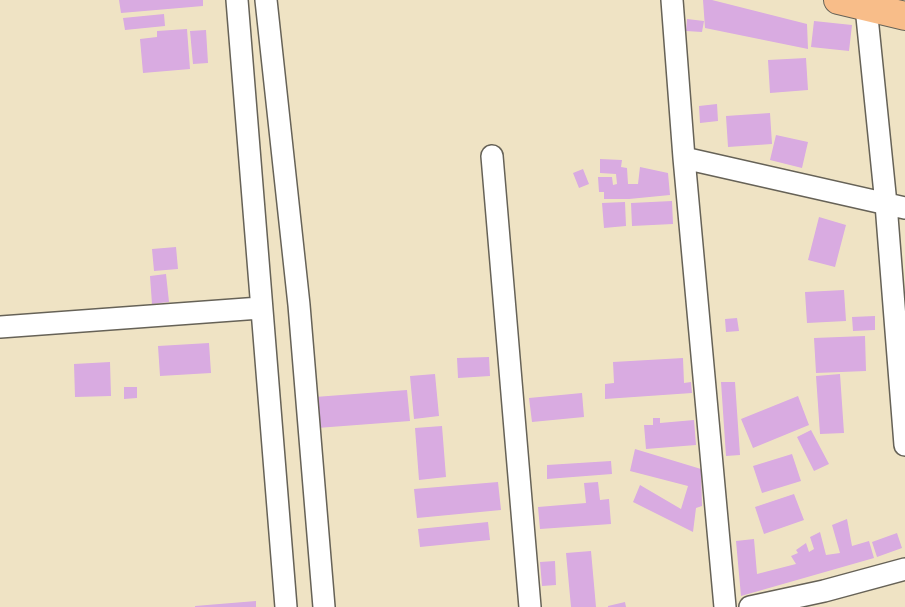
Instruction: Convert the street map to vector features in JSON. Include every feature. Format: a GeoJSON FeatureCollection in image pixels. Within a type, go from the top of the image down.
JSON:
{"type":"FeatureCollection","features":[{"type":"Feature","properties":{"kind":"main road"},"geometry":{"type":"LineString","coordinates":[[838,0],[905,16]]}},
{"type":"Feature","properties":{"kind":"street"},"geometry":{"type":"LineString","coordinates":[[237,0],[260,308],[286,607]]}},
{"type":"Feature","properties":{"kind":"street"},"geometry":{"type":"LineString","coordinates":[[266,0],[299,305],[324,607]]}},
{"type":"Feature","properties":{"kind":"street"},"geometry":{"type":"LineString","coordinates":[[672,0],[684,158],[725,607]]}},
{"type":"Feature","properties":{"kind":"street"},"geometry":{"type":"LineString","coordinates":[[866,7],[896,206],[905,445]]}},
{"type":"Feature","properties":{"kind":"street"},"geometry":{"type":"LineString","coordinates":[[492,156],[530,607]]}},
{"type":"Feature","properties":{"kind":"street"},"geometry":{"type":"LineString","coordinates":[[684,158],[896,206]]}},
{"type":"Feature","properties":{"kind":"street"},"geometry":{"type":"LineString","coordinates":[[0,328],[260,308]]}},
{"type":"Feature","properties":{"kind":"street"},"geometry":{"type":"LineString","coordinates":[[750,607],[824,591],[905,569]]}},
{"type":"Feature","properties":{"kind":"building"},"geometry":{"type":"Polygon","coordinates":[[[119,0],[203,0],[203,6],[121,13],[119,0]]]}},
{"type":"Feature","properties":{"kind":"building"},"geometry":{"type":"Polygon","coordinates":[[[703,0],[712,0],[807,24],[808,49],[705,28],[703,0]]]}},
{"type":"Feature","properties":{"kind":"building"},"geometry":{"type":"Polygon","coordinates":[[[164,14],[165,26],[125,30],[123,18],[164,14]]]}},
{"type":"Feature","properties":{"kind":"building"},"geometry":{"type":"Polygon","coordinates":[[[687,19],[704,21],[702,32],[686,31],[687,19]]]}},
{"type":"Feature","properties":{"kind":"building"},"geometry":{"type":"Polygon","coordinates":[[[814,21],[852,25],[849,51],[811,47],[814,21]]]}},
{"type":"Feature","properties":{"kind":"building"},"geometry":{"type":"Polygon","coordinates":[[[187,29],[190,69],[143,73],[140,39],[157,37],[157,31],[187,29]]]}},
{"type":"Feature","properties":{"kind":"building"},"geometry":{"type":"Polygon","coordinates":[[[206,30],[208,63],[193,64],[190,31],[206,30]]]}},
{"type":"Feature","properties":{"kind":"building"},"geometry":{"type":"Polygon","coordinates":[[[806,58],[808,90],[770,93],[768,60],[806,58]]]}},
{"type":"Feature","properties":{"kind":"building"},"geometry":{"type":"Polygon","coordinates":[[[717,104],[718,121],[700,123],[699,106],[717,104]]]}},
{"type":"Feature","properties":{"kind":"building"},"geometry":{"type":"Polygon","coordinates":[[[770,113],[772,144],[728,147],[726,116],[770,113]]]}},
{"type":"Feature","properties":{"kind":"building"},"geometry":{"type":"Polygon","coordinates":[[[776,135],[808,142],[802,168],[770,160],[776,135]]]}},
{"type":"Feature","properties":{"kind":"building"},"geometry":{"type":"Polygon","coordinates":[[[600,159],[622,160],[621,167],[627,168],[628,184],[638,184],[640,167],[668,173],[670,195],[629,199],[604,199],[604,192],[599,192],[598,177],[612,177],[613,185],[617,184],[616,174],[600,173],[600,159]]]}},
{"type":"Feature","properties":{"kind":"building"},"geometry":{"type":"Polygon","coordinates":[[[583,169],[589,184],[579,188],[573,173],[583,169]]]}},
{"type":"Feature","properties":{"kind":"building"},"geometry":{"type":"Polygon","coordinates":[[[672,201],[673,224],[632,226],[631,203],[672,201]]]}},
{"type":"Feature","properties":{"kind":"building"},"geometry":{"type":"Polygon","coordinates":[[[625,202],[626,226],[604,228],[602,203],[625,202]]]}},
{"type":"Feature","properties":{"kind":"building"},"geometry":{"type":"Polygon","coordinates":[[[819,217],[846,225],[835,267],[808,260],[819,217]]]}},
{"type":"Feature","properties":{"kind":"building"},"geometry":{"type":"Polygon","coordinates":[[[176,247],[178,269],[154,271],[152,249],[176,247]]]}},
{"type":"Feature","properties":{"kind":"building"},"geometry":{"type":"Polygon","coordinates":[[[166,274],[169,302],[152,304],[150,276],[166,274]]]}},
{"type":"Feature","properties":{"kind":"building"},"geometry":{"type":"Polygon","coordinates":[[[844,290],[846,321],[807,323],[805,292],[844,290]]]}},
{"type":"Feature","properties":{"kind":"building"},"geometry":{"type":"Polygon","coordinates":[[[875,316],[875,330],[853,331],[852,317],[875,316]]]}},
{"type":"Feature","properties":{"kind":"building"},"geometry":{"type":"Polygon","coordinates":[[[737,318],[739,331],[726,332],[725,319],[737,318]]]}},
{"type":"Feature","properties":{"kind":"building"},"geometry":{"type":"Polygon","coordinates":[[[865,336],[866,371],[816,373],[814,338],[865,336]]]}},
{"type":"Feature","properties":{"kind":"building"},"geometry":{"type":"Polygon","coordinates":[[[209,343],[211,373],[160,376],[158,346],[209,343]]]}},
{"type":"Feature","properties":{"kind":"building"},"geometry":{"type":"Polygon","coordinates":[[[489,357],[490,376],[458,378],[457,358],[489,357]]]}},
{"type":"Feature","properties":{"kind":"building"},"geometry":{"type":"Polygon","coordinates":[[[683,358],[684,383],[691,382],[692,393],[605,399],[605,384],[614,383],[613,362],[683,358]]]}},
{"type":"Feature","properties":{"kind":"building"},"geometry":{"type":"Polygon","coordinates":[[[110,362],[111,396],[75,397],[74,364],[110,362]]]}},
{"type":"Feature","properties":{"kind":"building"},"geometry":{"type":"Polygon","coordinates":[[[435,374],[439,416],[414,419],[410,376],[435,374]]]}},
{"type":"Feature","properties":{"kind":"building"},"geometry":{"type":"Polygon","coordinates":[[[840,374],[844,433],[820,434],[816,376],[840,374]]]}},
{"type":"Feature","properties":{"kind":"building"},"geometry":{"type":"Polygon","coordinates":[[[721,382],[735,382],[740,455],[726,456],[721,382]]]}},
{"type":"Feature","properties":{"kind":"building"},"geometry":{"type":"Polygon","coordinates":[[[124,387],[137,387],[137,398],[124,399],[124,387]]]}},
{"type":"Feature","properties":{"kind":"building"},"geometry":{"type":"Polygon","coordinates":[[[407,390],[410,421],[317,428],[315,397],[407,390]]]}},
{"type":"Feature","properties":{"kind":"building"},"geometry":{"type":"Polygon","coordinates":[[[582,393],[584,417],[532,422],[529,398],[582,393]]]}},
{"type":"Feature","properties":{"kind":"building"},"geometry":{"type":"Polygon","coordinates":[[[798,396],[809,425],[753,448],[741,419],[798,396]]]}},
{"type":"Feature","properties":{"kind":"building"},"geometry":{"type":"Polygon","coordinates":[[[653,418],[660,418],[660,423],[694,420],[696,445],[646,449],[644,425],[653,425],[653,418]]]}},
{"type":"Feature","properties":{"kind":"building"},"geometry":{"type":"Polygon","coordinates":[[[442,426],[446,477],[419,480],[415,428],[442,426]]]}},
{"type":"Feature","properties":{"kind":"building"},"geometry":{"type":"Polygon","coordinates":[[[811,430],[829,464],[814,471],[797,437],[811,430]]]}},
{"type":"Feature","properties":{"kind":"building"},"geometry":{"type":"Polygon","coordinates":[[[635,449],[701,469],[702,506],[696,508],[693,532],[633,502],[640,485],[681,509],[688,486],[630,471],[635,449]]]}},
{"type":"Feature","properties":{"kind":"building"},"geometry":{"type":"Polygon","coordinates":[[[792,454],[801,481],[762,493],[753,466],[792,454]]]}},
{"type":"Feature","properties":{"kind":"building"},"geometry":{"type":"Polygon","coordinates":[[[611,461],[612,474],[547,479],[547,465],[611,461]]]}},
{"type":"Feature","properties":{"kind":"building"},"geometry":{"type":"Polygon","coordinates":[[[498,482],[501,510],[417,518],[414,489],[498,482]]]}},
{"type":"Feature","properties":{"kind":"building"},"geometry":{"type":"Polygon","coordinates":[[[598,482],[600,500],[609,499],[611,524],[540,529],[538,507],[586,503],[584,483],[598,482]]]}},
{"type":"Feature","properties":{"kind":"building"},"geometry":{"type":"Polygon","coordinates":[[[794,494],[804,520],[764,534],[755,507],[794,494]]]}},
{"type":"Feature","properties":{"kind":"building"},"geometry":{"type":"Polygon","coordinates":[[[847,519],[852,546],[869,541],[874,558],[741,596],[736,541],[754,539],[757,574],[796,564],[791,556],[798,553],[796,550],[806,543],[809,552],[814,549],[810,537],[820,532],[826,555],[840,553],[832,525],[847,519]]]}},
{"type":"Feature","properties":{"kind":"building"},"geometry":{"type":"Polygon","coordinates":[[[488,522],[490,540],[420,547],[418,529],[488,522]]]}},
{"type":"Feature","properties":{"kind":"building"},"geometry":{"type":"Polygon","coordinates":[[[897,533],[902,548],[877,557],[872,542],[897,533]]]}},
{"type":"Feature","properties":{"kind":"building"},"geometry":{"type":"Polygon","coordinates":[[[591,551],[596,607],[571,607],[566,553],[591,551]]]}},
{"type":"Feature","properties":{"kind":"building"},"geometry":{"type":"Polygon","coordinates":[[[555,561],[556,585],[542,586],[540,562],[555,561]]]}},
{"type":"Feature","properties":{"kind":"building"},"geometry":{"type":"Polygon","coordinates":[[[256,601],[256,607],[195,607],[195,606],[256,601]]]}},
{"type":"Feature","properties":{"kind":"building"},"geometry":{"type":"Polygon","coordinates":[[[625,602],[626,607],[608,607],[608,606],[625,602]]]}}]}
